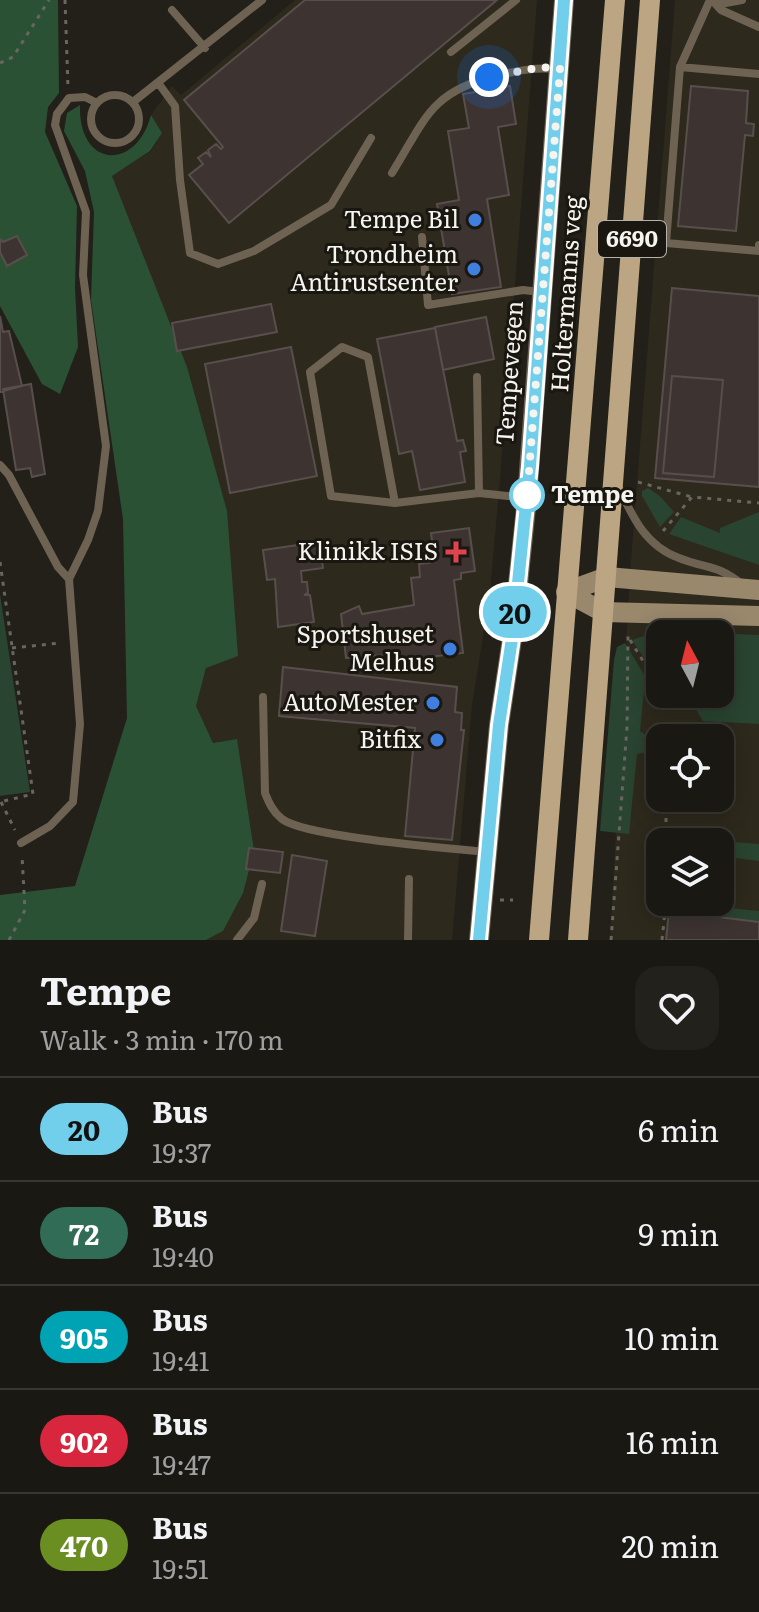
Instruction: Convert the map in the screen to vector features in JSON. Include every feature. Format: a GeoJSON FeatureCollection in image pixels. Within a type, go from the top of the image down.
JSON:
{"type":"FeatureCollection","features":[{"type":"Feature","properties":{"kind":"main road","name":"Holtermanns veg"},"geometry":{"type":"LineString","coordinates":[[566,592],[574,538],[615,0]]}},
{"type":"Feature","properties":{"kind":"main road","name":"6690"},"geometry":{"type":"LineString","coordinates":[[578,940],[650,0]]}},
{"type":"Feature","properties":{"kind":"main road"},"geometry":{"type":"LineString","coordinates":[[566,592],[607,577],[754,590]]}},
{"type":"Feature","properties":{"kind":"main road"},"geometry":{"type":"LineString","coordinates":[[566,592],[603,612],[759,616]]}},
{"type":"Feature","properties":{"kind":"main road","name":"6690"},"geometry":{"type":"LineString","coordinates":[[539,940],[566,592]]}},
{"type":"Feature","properties":{"kind":"street","name":"Tempevegen"},"geometry":{"type":"LineString","coordinates":[[479,940],[486,852],[527,498],[564,0]]}},
{"type":"Feature","properties":{"kind":"lane"},"geometry":{"type":"LineString","coordinates":[[133,102],[262,0]]}},
{"type":"Feature","properties":{"kind":"lane"},"geometry":{"type":"LineString","coordinates":[[451,52],[516,0]]}},
{"type":"Feature","properties":{"kind":"lane"},"geometry":{"type":"LineString","coordinates":[[712,0],[720,4],[742,0]]}},
{"type":"Feature","properties":{"kind":"lane"},"geometry":{"type":"LineString","coordinates":[[712,0],[721,10],[759,27]]}},
{"type":"Feature","properties":{"kind":"lane"},"geometry":{"type":"LineString","coordinates":[[712,0],[680,67],[666,243],[759,251],[759,245]]}},
{"type":"Feature","properties":{"kind":"lane"},"geometry":{"type":"LineString","coordinates":[[172,10],[205,48]]}},
{"type":"Feature","properties":{"kind":"lane"},"geometry":{"type":"LineString","coordinates":[[680,67],[759,74]]}},
{"type":"Feature","properties":{"kind":"lane"},"geometry":{"type":"LineString","coordinates":[[392,173],[441,99],[462,84],[517,71],[560,69]]}},
{"type":"Feature","properties":{"kind":"lane"},"geometry":{"type":"LineString","coordinates":[[159,84],[175,106],[180,180],[190,253],[218,264],[254,251],[331,205],[371,138]]}},
{"type":"Feature","properties":{"kind":"lane"},"geometry":{"type":"LineString","coordinates":[[121,95],[133,102],[139,115],[138,128],[130,139],[117,144],[103,141],[93,132],[90,119],[95,102],[106,96],[121,95]]}},
{"type":"Feature","properties":{"kind":"lane"},"geometry":{"type":"LineString","coordinates":[[21,843],[50,826],[73,802],[80,724],[69,579],[98,511],[106,446],[83,275],[86,212],[55,125],[57,114],[69,98],[85,97],[95,102]]}},
{"type":"Feature","properties":{"kind":"lane"},"geometry":{"type":"LineString","coordinates":[[422,237],[428,305],[523,290],[542,292]]}},
{"type":"Feature","properties":{"kind":"lane"},"geometry":{"type":"LineString","coordinates":[[395,503],[368,357],[342,347],[310,372],[331,496],[395,503],[479,493],[527,498]]}},
{"type":"Feature","properties":{"kind":"lane"},"geometry":{"type":"LineString","coordinates":[[477,377],[479,493]]}},
{"type":"Feature","properties":{"kind":"lane"},"geometry":{"type":"LineString","coordinates":[[0,465],[9,475],[58,567],[69,579]]}},
{"type":"Feature","properties":{"kind":"lane"},"geometry":{"type":"LineString","coordinates":[[614,478],[639,528],[653,543],[680,559],[723,569],[754,590]]}},
{"type":"Feature","properties":{"kind":"lane"},"geometry":{"type":"LineString","coordinates":[[263,697],[265,793],[270,807],[283,820],[321,832],[486,852]]}},
{"type":"Feature","properties":{"kind":"lane"},"geometry":{"type":"LineString","coordinates":[[408,940],[409,879]]}},
{"type":"Feature","properties":{"kind":"lane"},"geometry":{"type":"LineString","coordinates":[[237,940],[254,918],[262,884]]}},
{"type":"Feature","properties":{"kind":"path"},"geometry":{"type":"LineString","coordinates":[[0,63],[13,57],[49,0]]}},
{"type":"Feature","properties":{"kind":"path"},"geometry":{"type":"LineString","coordinates":[[65,0],[69,98]]}},
{"type":"Feature","properties":{"kind":"path"},"geometry":{"type":"LineString","coordinates":[[638,482],[692,497],[759,503]]}},
{"type":"Feature","properties":{"kind":"path"},"geometry":{"type":"LineString","coordinates":[[660,535],[692,497]]}},
{"type":"Feature","properties":{"kind":"path"},"geometry":{"type":"LineString","coordinates":[[0,562],[33,794],[1,802],[21,843],[25,910],[9,940]]}},
{"type":"Feature","properties":{"kind":"path"},"geometry":{"type":"LineString","coordinates":[[611,940],[627,727],[628,636],[646,665]]}},
{"type":"Feature","properties":{"kind":"path"},"geometry":{"type":"LineString","coordinates":[[12,648],[75,642]]}},
{"type":"Feature","properties":{"kind":"path"},"geometry":{"type":"LineString","coordinates":[[666,817],[666,828]]}},
{"type":"Feature","properties":{"kind":"path"},"geometry":{"type":"LineString","coordinates":[[496,900],[513,900]]}},
{"type":"Feature","properties":{"kind":"path"},"geometry":{"type":"LineString","coordinates":[[662,940],[665,916]]}},
{"type":"Feature","properties":{"kind":"shaded area"},"geometry":{"type":"Polygon","coordinates":[[[295,0],[537,0],[490,592],[472,705],[452,940],[206,940],[223,931],[237,739],[213,743],[196,706],[206,668],[112,176],[151,151],[162,133],[151,115],[172,86],[181,95],[295,0]]]}},
{"type":"Feature","properties":{"kind":"shaded area"},"geometry":{"type":"Polygon","coordinates":[[[675,0],[759,0],[759,940],[610,940],[630,573],[675,0]]]}},
{"type":"Feature","properties":{"kind":"green space"},"geometry":{"type":"Polygon","coordinates":[[[0,0],[58,0],[59,93],[48,107],[45,132],[77,206],[75,288],[78,347],[60,394],[42,384],[0,306],[0,0]]]}},
{"type":"Feature","properties":{"kind":"green space"},"geometry":{"type":"Polygon","coordinates":[[[80,105],[82,126],[88,141],[98,151],[109,155],[133,146],[144,134],[151,115],[162,133],[150,151],[112,176],[187,367],[227,511],[238,656],[206,668],[196,706],[213,743],[237,739],[254,851],[243,893],[223,931],[206,940],[0,940],[0,895],[75,886],[127,718],[123,519],[91,300],[94,212],[85,171],[64,131],[67,113],[80,105]]]}},
{"type":"Feature","properties":{"kind":"green space"},"geometry":{"type":"Polygon","coordinates":[[[648,488],[674,512],[660,527],[642,496],[642,491],[648,488]]]}},
{"type":"Feature","properties":{"kind":"green space"},"geometry":{"type":"Polygon","coordinates":[[[759,512],[759,565],[669,534],[681,517],[720,533],[720,528],[759,512]]]}},
{"type":"Feature","properties":{"kind":"green space"},"geometry":{"type":"Polygon","coordinates":[[[0,594],[30,792],[0,796],[0,594]]]}},
{"type":"Feature","properties":{"kind":"green space"},"geometry":{"type":"Polygon","coordinates":[[[734,634],[759,635],[759,724],[703,721],[695,708],[734,708],[734,634]]]}},
{"type":"Feature","properties":{"kind":"green space"},"geometry":{"type":"Polygon","coordinates":[[[646,636],[646,661],[632,640],[646,636]]]}},
{"type":"Feature","properties":{"kind":"green space"},"geometry":{"type":"Polygon","coordinates":[[[625,643],[646,678],[640,731],[646,735],[646,752],[637,754],[629,834],[600,831],[617,647],[625,643]]]}},
{"type":"Feature","properties":{"kind":"green space"},"geometry":{"type":"Polygon","coordinates":[[[734,842],[759,844],[759,861],[734,858],[734,842]]]}},
{"type":"Feature","properties":{"kind":"green space"},"geometry":{"type":"Polygon","coordinates":[[[734,908],[759,911],[759,922],[710,916],[734,916],[734,908]]]}},
{"type":"Feature","properties":{"kind":"building"},"geometry":{"type":"Polygon","coordinates":[[[305,0],[497,0],[229,223],[189,175],[203,164],[198,158],[206,152],[211,157],[208,150],[216,144],[221,149],[223,147],[184,100],[305,0]]]}},
{"type":"Feature","properties":{"kind":"building"},"geometry":{"type":"Polygon","coordinates":[[[510,86],[516,124],[498,127],[509,195],[487,199],[501,287],[452,294],[437,204],[459,200],[448,131],[469,128],[463,94],[510,86]]]}},
{"type":"Feature","properties":{"kind":"building"},"geometry":{"type":"Polygon","coordinates":[[[691,86],[748,91],[746,123],[754,124],[753,136],[745,135],[736,231],[678,226],[691,86]]]}},
{"type":"Feature","properties":{"kind":"building"},"geometry":{"type":"Polygon","coordinates":[[[17,236],[27,255],[7,266],[0,252],[0,239],[3,242],[17,236]]]}},
{"type":"Feature","properties":{"kind":"building"},"geometry":{"type":"Polygon","coordinates":[[[672,288],[759,296],[759,487],[655,478],[672,288]],[[672,376],[663,473],[714,477],[723,380],[672,376]]]}},
{"type":"Feature","properties":{"kind":"building"},"geometry":{"type":"Polygon","coordinates":[[[271,304],[277,332],[177,351],[172,323],[271,304]]]}},
{"type":"Feature","properties":{"kind":"building"},"geometry":{"type":"Polygon","coordinates":[[[0,316],[3,332],[9,331],[22,386],[0,392],[0,316]]]}},
{"type":"Feature","properties":{"kind":"building"},"geometry":{"type":"Polygon","coordinates":[[[486,317],[494,359],[443,370],[435,327],[486,317]]]}},
{"type":"Feature","properties":{"kind":"building"},"geometry":{"type":"Polygon","coordinates":[[[435,328],[457,441],[463,440],[466,451],[460,452],[465,482],[420,490],[412,451],[399,454],[377,339],[435,328]]]}},
{"type":"Feature","properties":{"kind":"building"},"geometry":{"type":"Polygon","coordinates":[[[291,347],[317,476],[230,493],[205,364],[291,347]]]}},
{"type":"Feature","properties":{"kind":"building"},"geometry":{"type":"Polygon","coordinates":[[[672,376],[723,380],[714,477],[663,473],[672,376]]]}},
{"type":"Feature","properties":{"kind":"building"},"geometry":{"type":"Polygon","coordinates":[[[31,384],[45,474],[32,477],[30,468],[16,470],[3,389],[31,384]]]}},
{"type":"Feature","properties":{"kind":"building"},"geometry":{"type":"Polygon","coordinates":[[[469,528],[475,571],[461,573],[461,579],[454,580],[463,653],[397,661],[396,655],[346,658],[341,614],[359,606],[362,614],[414,605],[411,578],[420,577],[419,564],[435,562],[431,533],[469,528]]]}},
{"type":"Feature","properties":{"kind":"building"},"geometry":{"type":"Polygon","coordinates":[[[319,542],[323,568],[301,571],[302,582],[307,582],[308,593],[304,595],[310,595],[314,622],[278,627],[275,579],[267,580],[263,550],[319,542]]]}},
{"type":"Feature","properties":{"kind":"building"},"geometry":{"type":"Polygon","coordinates":[[[283,667],[457,687],[455,712],[462,713],[461,730],[464,730],[452,840],[405,836],[415,728],[279,716],[283,667]]]}},
{"type":"Feature","properties":{"kind":"building"},"geometry":{"type":"Polygon","coordinates":[[[249,848],[283,852],[280,873],[246,869],[249,848]]]}},
{"type":"Feature","properties":{"kind":"building"},"geometry":{"type":"Polygon","coordinates":[[[292,855],[327,861],[315,936],[281,931],[292,855]]]}},
{"type":"Feature","properties":{"kind":"building"},"geometry":{"type":"Polygon","coordinates":[[[668,916],[710,916],[759,922],[759,940],[666,940],[668,916]]]}},
{"type":"Feature","properties":{"kind":"bus line","name":"20"},"geometry":{"type":"LineString","coordinates":[[479,940],[499,725],[513,632],[530,466],[564,0]]}},
{"type":"Feature","properties":{"kind":"place","name":"Tempe Bil"},"geometry":{"type":"Point","coordinates":[475,220]}},
{"type":"Feature","properties":{"kind":"place","name":"Trondheim Antirustsenter"},"geometry":{"type":"Point","coordinates":[474,269]}},
{"type":"Feature","properties":{"kind":"place","name":"Tempe"},"geometry":{"type":"Point","coordinates":[527,495]}},
{"type":"Feature","properties":{"kind":"place","name":"Klinikk ISIS"},"geometry":{"type":"Point","coordinates":[456,552]}},
{"type":"Feature","properties":{"kind":"place","name":"Sportshuset Melhus"},"geometry":{"type":"Point","coordinates":[450,649]}},
{"type":"Feature","properties":{"kind":"place","name":"AutoMester"},"geometry":{"type":"Point","coordinates":[433,703]}},
{"type":"Feature","properties":{"kind":"place","name":"Bitfix"},"geometry":{"type":"Point","coordinates":[437,740]}},
{"type":"Feature","properties":{"kind":"route"},"geometry":{"type":"LineString","coordinates":[[489,77],[542,67],[560,69],[527,498],[527,495]]}}]}
